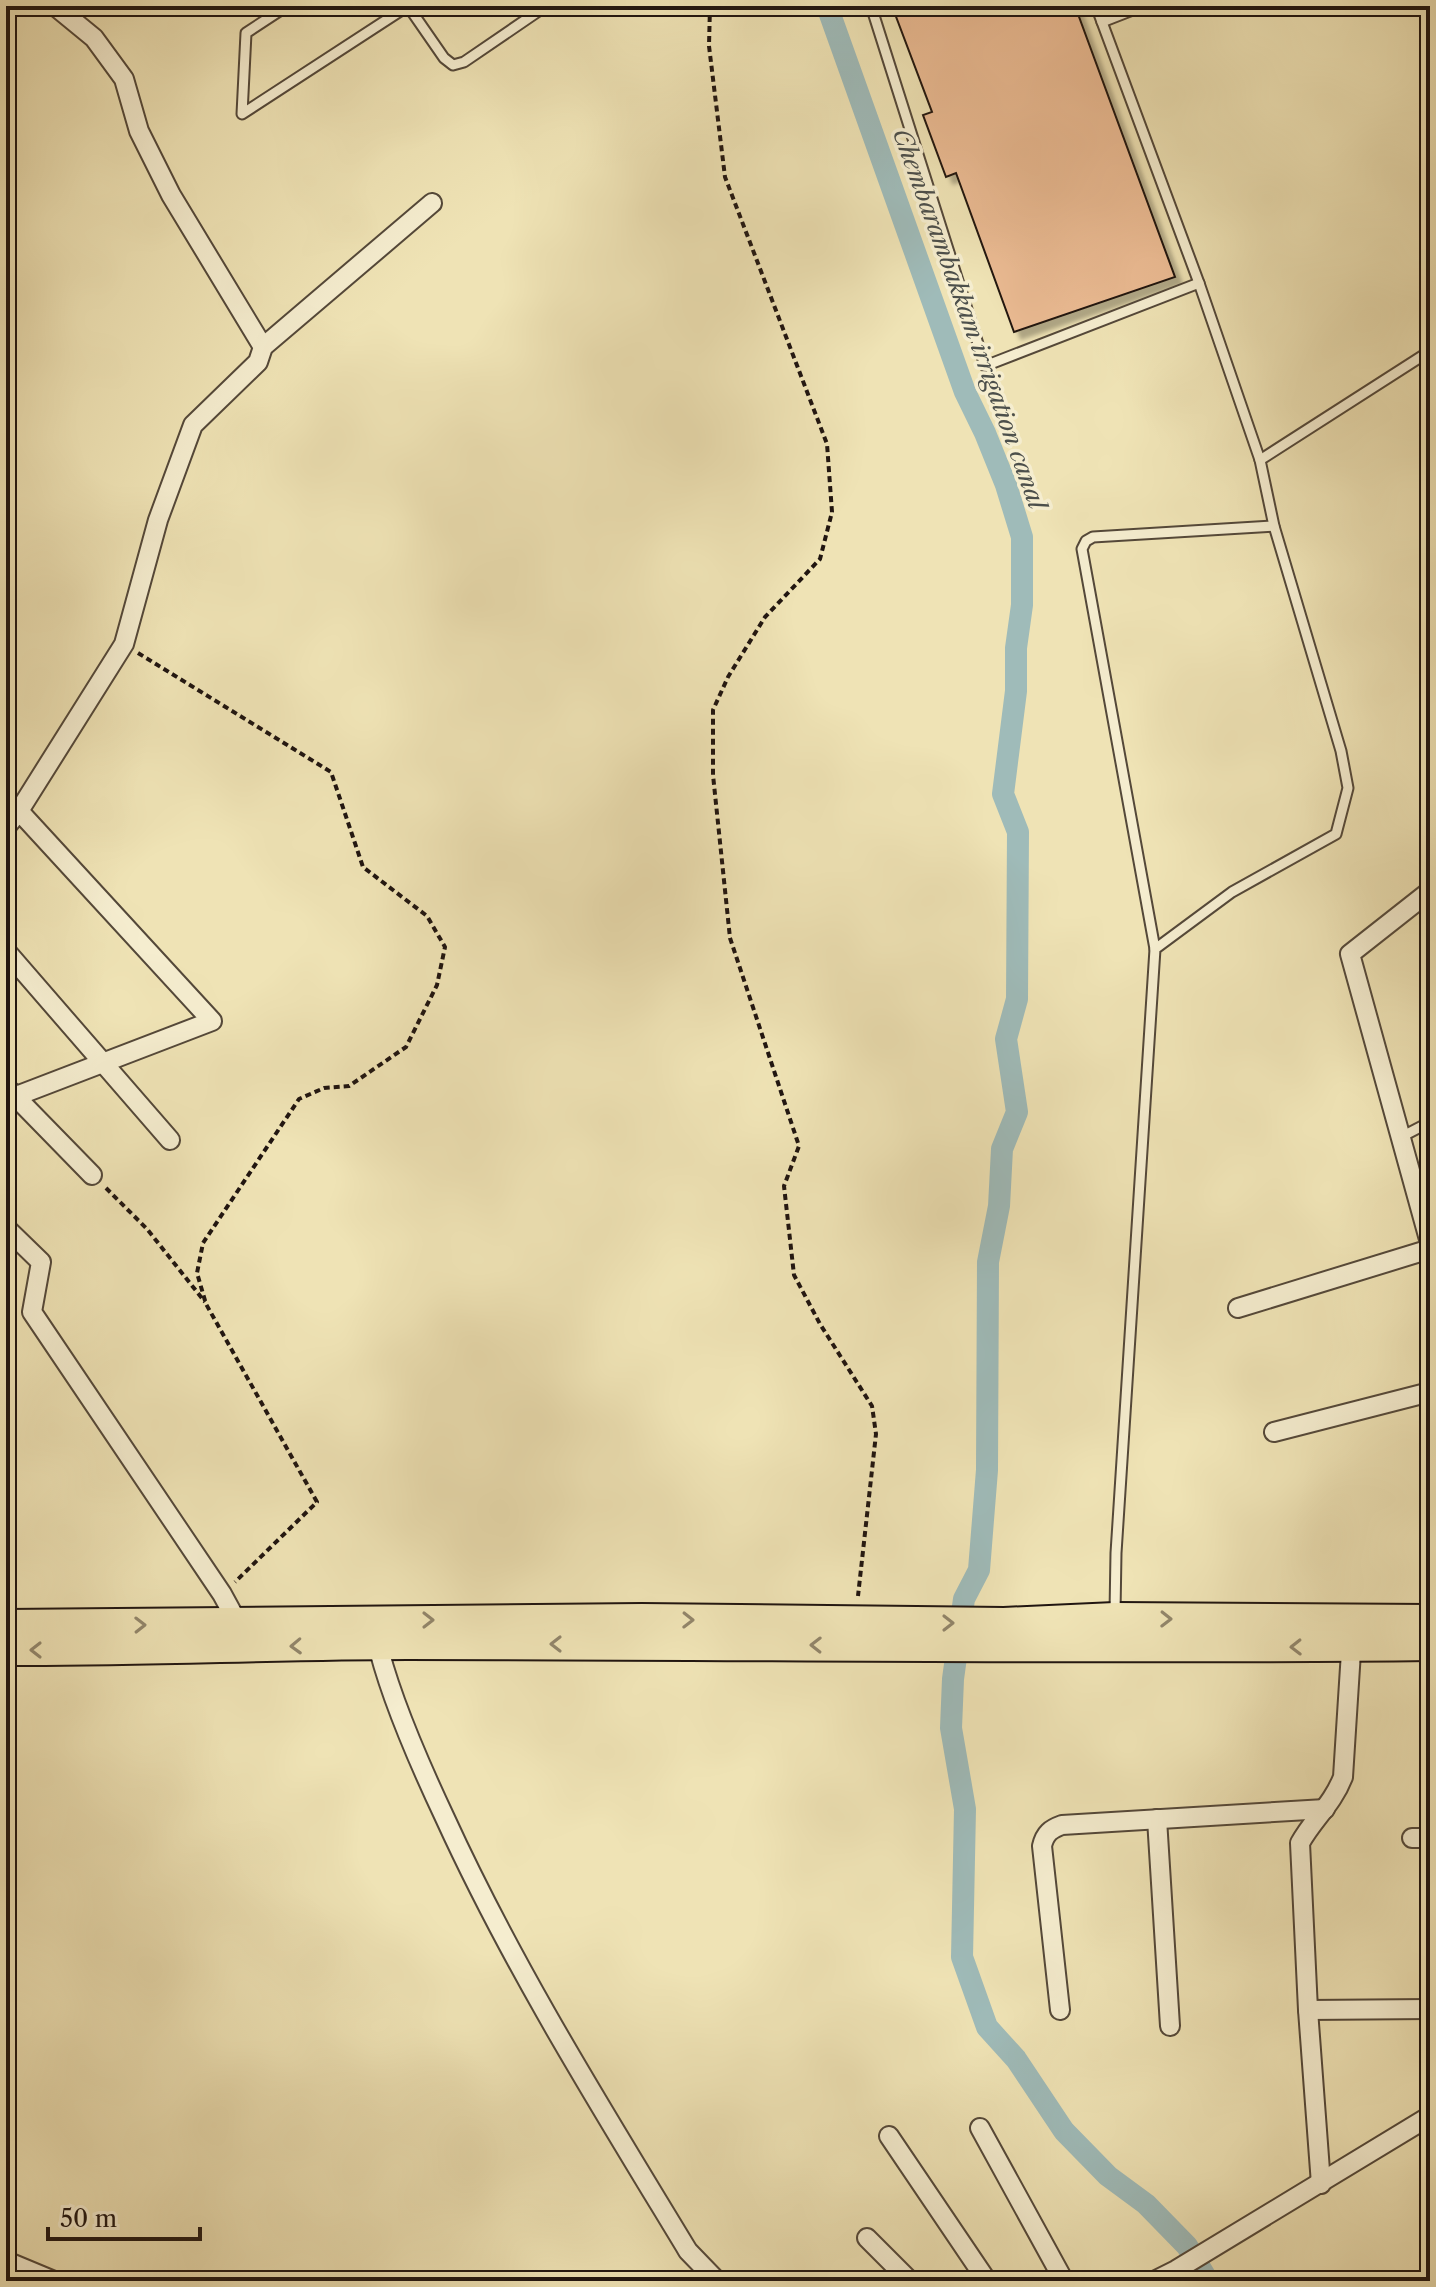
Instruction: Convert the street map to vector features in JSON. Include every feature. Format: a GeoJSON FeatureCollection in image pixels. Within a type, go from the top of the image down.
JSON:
{"type":"FeatureCollection","features":[{"type":"Feature","properties":{"kind":"main road"},"geometry":{"type":"LineString","coordinates":[[1004,1636],[1115,1618],[1352,1634],[1430,1645]]}},
{"type":"Feature","properties":{"kind":"main road"},"geometry":{"type":"LineString","coordinates":[[375,1632],[642,1619],[855,1622],[893,1634]]}},
{"type":"Feature","properties":{"kind":"main road"},"geometry":{"type":"LineString","coordinates":[[6,1650],[241,1635],[375,1632],[1004,1636],[1114,1648],[1352,1634],[1430,1620]]}},
{"type":"Feature","properties":{"kind":"main road"},"geometry":{"type":"LineString","coordinates":[[6,1625],[241,1635]]}},
{"type":"Feature","properties":{"kind":"street"},"geometry":{"type":"LineString","coordinates":[[55,6],[94,38],[124,79],[139,131],[171,195],[263,347]]}},
{"type":"Feature","properties":{"kind":"street"},"geometry":{"type":"LineString","coordinates":[[6,827],[124,644],[158,520],[193,425],[258,362],[263,347],[432,203]]}},
{"type":"Feature","properties":{"kind":"street"},"geometry":{"type":"LineString","coordinates":[[19,811],[212,1021],[9,1094],[92,1175]]}},
{"type":"Feature","properties":{"kind":"street"},"geometry":{"type":"LineString","coordinates":[[1238,1308],[1430,1246],[1350,954],[1430,891]]}},
{"type":"Feature","properties":{"kind":"street"},"geometry":{"type":"LineString","coordinates":[[6,951],[170,1140]]}},
{"type":"Feature","properties":{"kind":"street"},"geometry":{"type":"LineString","coordinates":[[6,1228],[41,1262],[32,1312],[222,1594],[241,1635]]}},
{"type":"Feature","properties":{"kind":"street"},"geometry":{"type":"LineString","coordinates":[[1274,1432],[1430,1392]]}},
{"type":"Feature","properties":{"kind":"street"},"geometry":{"type":"LineString","coordinates":[[375,1632],[429,1784],[482,1899],[541,2008],[688,2251],[715,2281]]}},
{"type":"Feature","properties":{"kind":"street"},"geometry":{"type":"LineString","coordinates":[[1321,2184],[1300,1843],[1309,1827],[1336,1796],[1343,1777],[1352,1634]]}},
{"type":"Feature","properties":{"kind":"street"},"geometry":{"type":"LineString","coordinates":[[1060,2010],[1042,1846],[1044,1837],[1052,1829],[1062,1825],[1325,1809]]}},
{"type":"Feature","properties":{"kind":"street"},"geometry":{"type":"LineString","coordinates":[[1157,1819],[1170,2026]]}},
{"type":"Feature","properties":{"kind":"street"},"geometry":{"type":"LineString","coordinates":[[1308,2010],[1430,2009]]}},
{"type":"Feature","properties":{"kind":"street"},"geometry":{"type":"LineString","coordinates":[[1164,2278],[1430,2116]]}},
{"type":"Feature","properties":{"kind":"street"},"geometry":{"type":"LineString","coordinates":[[980,2128],[1064,2281]]}},
{"type":"Feature","properties":{"kind":"street"},"geometry":{"type":"LineString","coordinates":[[889,2136],[987,2281]]}},
{"type":"Feature","properties":{"kind":"street"},"geometry":{"type":"LineString","coordinates":[[867,2238],[910,2281]]}},
{"type":"Feature","properties":{"kind":"street"},"geometry":{"type":"LineString","coordinates":[[6,2261],[54,2281]]}},
{"type":"Feature","properties":{"kind":"lane"},"geometry":{"type":"LineString","coordinates":[[287,6],[246,33],[242,114],[408,6],[444,58],[453,65],[464,62],[546,6]]}},
{"type":"Feature","properties":{"kind":"lane"},"geometry":{"type":"LineString","coordinates":[[871,6],[985,366],[1199,283]]}},
{"type":"Feature","properties":{"kind":"lane"},"geometry":{"type":"LineString","coordinates":[[1096,6],[1199,283],[1260,460],[1274,526],[1341,751],[1348,788],[1336,834],[1232,892],[1155,949]]}},
{"type":"Feature","properties":{"kind":"lane"},"geometry":{"type":"LineString","coordinates":[[1102,22],[1143,6]]}},
{"type":"Feature","properties":{"kind":"lane"},"geometry":{"type":"LineString","coordinates":[[1260,460],[1430,351]]}},
{"type":"Feature","properties":{"kind":"lane"},"geometry":{"type":"LineString","coordinates":[[1114,1648],[1116,1553],[1155,949],[1082,549],[1086,541],[1093,537],[1274,526]]}},
{"type":"Feature","properties":{"kind":"lane"},"geometry":{"type":"LineString","coordinates":[[1401,1137],[1430,1122]]}},
{"type":"Feature","properties":{"kind":"path"},"geometry":{"type":"LineString","coordinates":[[710,6],[709,46],[725,177],[827,444],[832,512],[820,559],[765,617],[728,677],[713,710],[713,775],[730,938],[799,1146],[784,1186],[794,1275],[820,1324],[872,1406],[876,1434],[855,1622]]}},
{"type":"Feature","properties":{"kind":"path"},"geometry":{"type":"LineString","coordinates":[[124,644],[331,772],[363,867],[427,916],[445,947],[437,985],[406,1047],[349,1086],[324,1088],[299,1099],[203,1243],[197,1273],[206,1304]]}},
{"type":"Feature","properties":{"kind":"path"},"geometry":{"type":"LineString","coordinates":[[92,1175],[147,1229],[206,1304],[317,1502],[222,1594]]}},
{"type":"Feature","properties":{"kind":"building"},"geometry":{"type":"Polygon","coordinates":[[[892,6],[1075,6],[1175,277],[1014,332],[956,173],[946,177],[923,115],[932,112],[892,6]]]}},
{"type":"Feature","properties":{"kind":"waterway","name":"Chembarambakkam irrigation canal"},"geometry":{"type":"LineString","coordinates":[[827,6],[965,392],[1006,485],[1022,537],[1022,605],[1016,648],[1016,691],[1003,794],[1018,832],[1017,999],[1006,1039],[1017,1112],[1002,1149],[999,1206],[988,1262],[987,1470],[979,1570],[964,1599],[953,1679],[951,1728],[965,1809],[962,1957],[987,2027],[1016,2059],[1064,2131],[1108,2176],[1146,2204],[1187,2246],[1208,2281]]}}]}
